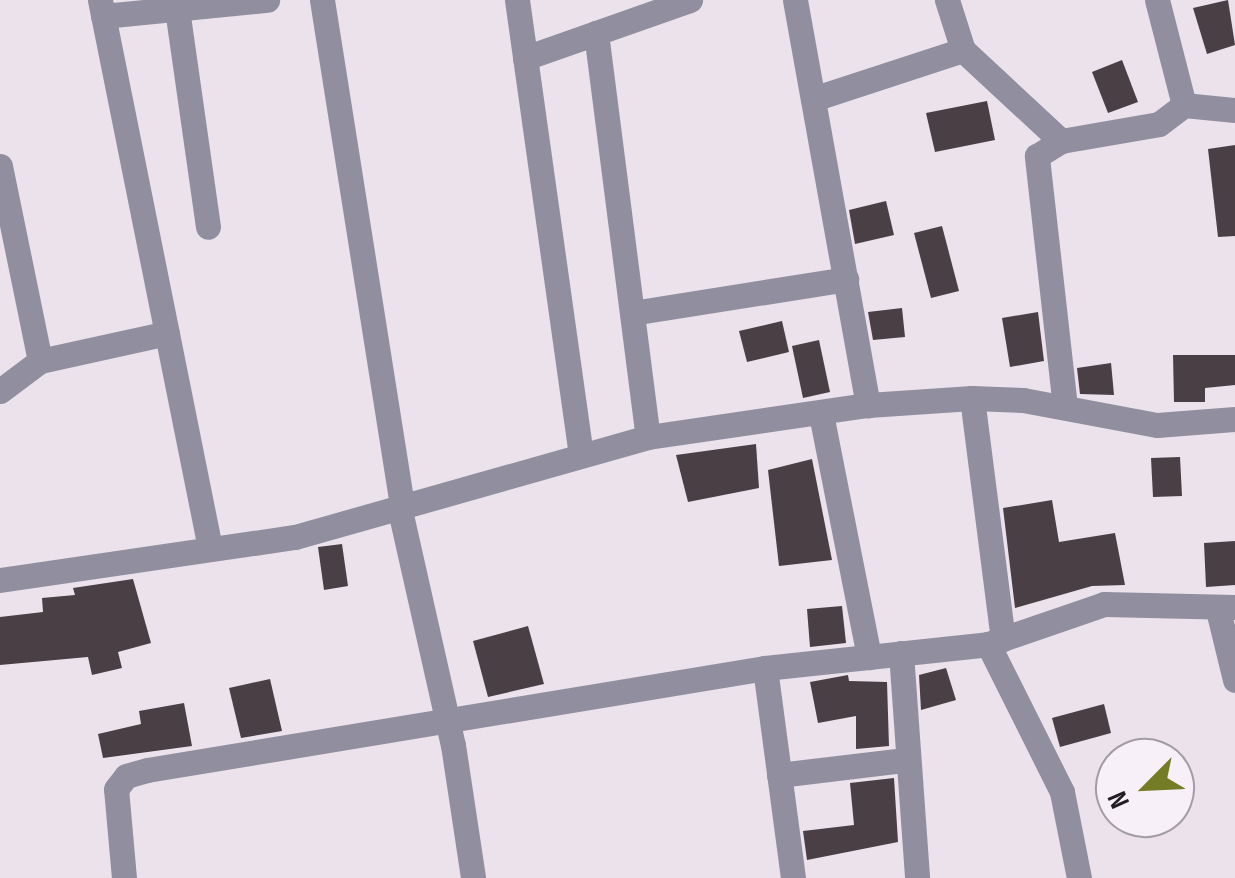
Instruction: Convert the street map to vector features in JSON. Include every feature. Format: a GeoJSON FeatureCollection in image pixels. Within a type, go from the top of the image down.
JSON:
{"type":"FeatureCollection","features":[{"type":"Feature","properties":{"kind":"street"},"geometry":{"type":"LineString","coordinates":[[210,548],[102,8],[177,9],[266,0]]}},
{"type":"Feature","properties":{"kind":"street"},"geometry":{"type":"LineString","coordinates":[[322,0],[400,505],[448,719],[473,878]]}},
{"type":"Feature","properties":{"kind":"street"},"geometry":{"type":"LineString","coordinates":[[518,0],[581,453]]}},
{"type":"Feature","properties":{"kind":"street"},"geometry":{"type":"LineString","coordinates":[[525,58],[690,0]]}},
{"type":"Feature","properties":{"kind":"street"},"geometry":{"type":"LineString","coordinates":[[795,0],[868,404]]}},
{"type":"Feature","properties":{"kind":"street"},"geometry":{"type":"LineString","coordinates":[[947,0],[962,50],[1061,141]]}},
{"type":"Feature","properties":{"kind":"street"},"geometry":{"type":"LineString","coordinates":[[1157,0],[1184,105]]}},
{"type":"Feature","properties":{"kind":"street"},"geometry":{"type":"LineString","coordinates":[[177,9],[208,227]]}},
{"type":"Feature","properties":{"kind":"street"},"geometry":{"type":"LineString","coordinates":[[596,33],[648,437]]}},
{"type":"Feature","properties":{"kind":"street"},"geometry":{"type":"LineString","coordinates":[[813,100],[962,50]]}},
{"type":"Feature","properties":{"kind":"street"},"geometry":{"type":"LineString","coordinates":[[1065,407],[1035,172],[1038,156],[1061,141],[1159,124],[1184,105],[1235,110]]}},
{"type":"Feature","properties":{"kind":"street"},"geometry":{"type":"LineString","coordinates":[[0,166],[40,361]]}},
{"type":"Feature","properties":{"kind":"street"},"geometry":{"type":"LineString","coordinates":[[632,313],[846,278]]}},
{"type":"Feature","properties":{"kind":"street"},"geometry":{"type":"LineString","coordinates":[[0,390],[40,361],[167,333]]}},
{"type":"Feature","properties":{"kind":"street"},"geometry":{"type":"LineString","coordinates":[[972,398],[996,642],[1062,792],[1079,878]]}},
{"type":"Feature","properties":{"kind":"street"},"geometry":{"type":"LineString","coordinates":[[0,580],[294,538],[648,437],[868,404],[972,398],[1065,407],[1158,425],[1235,419]]}},
{"type":"Feature","properties":{"kind":"street"},"geometry":{"type":"LineString","coordinates":[[821,414],[870,657]]}},
{"type":"Feature","properties":{"kind":"street"},"geometry":{"type":"LineString","coordinates":[[124,878],[114,803],[126,776],[766,668],[996,642],[1104,604],[1226,609],[1235,680]]}},
{"type":"Feature","properties":{"kind":"street"},"geometry":{"type":"LineString","coordinates":[[901,653],[905,760],[917,878]]}},
{"type":"Feature","properties":{"kind":"street"},"geometry":{"type":"LineString","coordinates":[[766,668],[793,878]]}},
{"type":"Feature","properties":{"kind":"street"},"geometry":{"type":"LineString","coordinates":[[779,774],[905,760]]}},
{"type":"Feature","properties":{"kind":"building"},"geometry":{"type":"Polygon","coordinates":[[[1228,0],[1235,45],[1207,54],[1193,8],[1228,0]]]}},
{"type":"Feature","properties":{"kind":"building"},"geometry":{"type":"Polygon","coordinates":[[[1122,60],[1138,102],[1108,113],[1092,72],[1122,60]]]}},
{"type":"Feature","properties":{"kind":"building"},"geometry":{"type":"Polygon","coordinates":[[[987,101],[995,140],[935,152],[926,113],[987,101]]]}},
{"type":"Feature","properties":{"kind":"building"},"geometry":{"type":"Polygon","coordinates":[[[1235,145],[1235,236],[1218,237],[1208,149],[1235,145]]]}},
{"type":"Feature","properties":{"kind":"building"},"geometry":{"type":"Polygon","coordinates":[[[886,201],[894,235],[855,244],[849,210],[886,201]]]}},
{"type":"Feature","properties":{"kind":"building"},"geometry":{"type":"Polygon","coordinates":[[[942,226],[959,291],[931,298],[914,233],[942,226]]]}},
{"type":"Feature","properties":{"kind":"building"},"geometry":{"type":"Polygon","coordinates":[[[902,308],[905,337],[873,340],[868,312],[902,308]]]}},
{"type":"Feature","properties":{"kind":"building"},"geometry":{"type":"Polygon","coordinates":[[[1038,312],[1044,361],[1010,367],[1002,318],[1038,312]]]}},
{"type":"Feature","properties":{"kind":"building"},"geometry":{"type":"Polygon","coordinates":[[[782,321],[789,352],[747,362],[739,331],[782,321]]]}},
{"type":"Feature","properties":{"kind":"building"},"geometry":{"type":"Polygon","coordinates":[[[819,340],[830,392],[803,398],[792,346],[819,340]]]}},
{"type":"Feature","properties":{"kind":"building"},"geometry":{"type":"Polygon","coordinates":[[[1173,355],[1235,355],[1235,385],[1205,388],[1205,402],[1174,402],[1173,355]]]}},
{"type":"Feature","properties":{"kind":"building"},"geometry":{"type":"Polygon","coordinates":[[[1111,363],[1114,395],[1080,394],[1077,368],[1111,363]]]}},
{"type":"Feature","properties":{"kind":"building"},"geometry":{"type":"Polygon","coordinates":[[[756,444],[759,488],[688,502],[676,455],[756,444]]]}},
{"type":"Feature","properties":{"kind":"building"},"geometry":{"type":"Polygon","coordinates":[[[1180,457],[1182,496],[1153,497],[1151,458],[1180,457]]]}},
{"type":"Feature","properties":{"kind":"building"},"geometry":{"type":"Polygon","coordinates":[[[812,459],[832,560],[779,566],[768,470],[812,459]]]}},
{"type":"Feature","properties":{"kind":"building"},"geometry":{"type":"Polygon","coordinates":[[[1052,500],[1059,542],[1115,533],[1125,585],[1092,586],[1015,608],[1003,508],[1052,500]]]}},
{"type":"Feature","properties":{"kind":"building"},"geometry":{"type":"Polygon","coordinates":[[[1235,541],[1235,585],[1206,587],[1204,543],[1235,541]]]}},
{"type":"Feature","properties":{"kind":"building"},"geometry":{"type":"Polygon","coordinates":[[[342,544],[348,586],[324,590],[318,547],[342,544]]]}},
{"type":"Feature","properties":{"kind":"building"},"geometry":{"type":"Polygon","coordinates":[[[133,579],[151,643],[118,652],[122,668],[92,675],[88,657],[0,665],[0,617],[43,612],[42,598],[75,595],[73,588],[133,579]]]}},
{"type":"Feature","properties":{"kind":"building"},"geometry":{"type":"Polygon","coordinates":[[[842,606],[846,643],[810,647],[807,609],[842,606]]]}},
{"type":"Feature","properties":{"kind":"building"},"geometry":{"type":"Polygon","coordinates":[[[528,626],[544,684],[488,697],[473,641],[528,626]]]}},
{"type":"Feature","properties":{"kind":"building"},"geometry":{"type":"Polygon","coordinates":[[[946,668],[956,700],[921,710],[919,675],[946,668]]]}},
{"type":"Feature","properties":{"kind":"building"},"geometry":{"type":"Polygon","coordinates":[[[848,675],[849,681],[887,682],[889,746],[856,749],[856,716],[818,723],[810,682],[848,675]]]}},
{"type":"Feature","properties":{"kind":"building"},"geometry":{"type":"Polygon","coordinates":[[[270,679],[282,731],[241,738],[229,688],[270,679]]]}},
{"type":"Feature","properties":{"kind":"building"},"geometry":{"type":"Polygon","coordinates":[[[184,703],[192,746],[103,758],[98,734],[141,724],[139,711],[184,703]]]}},
{"type":"Feature","properties":{"kind":"building"},"geometry":{"type":"Polygon","coordinates":[[[1104,704],[1111,733],[1060,747],[1052,718],[1104,704]]]}},
{"type":"Feature","properties":{"kind":"building"},"geometry":{"type":"Polygon","coordinates":[[[894,778],[898,842],[807,860],[803,831],[854,825],[850,783],[894,778]]]}}]}
